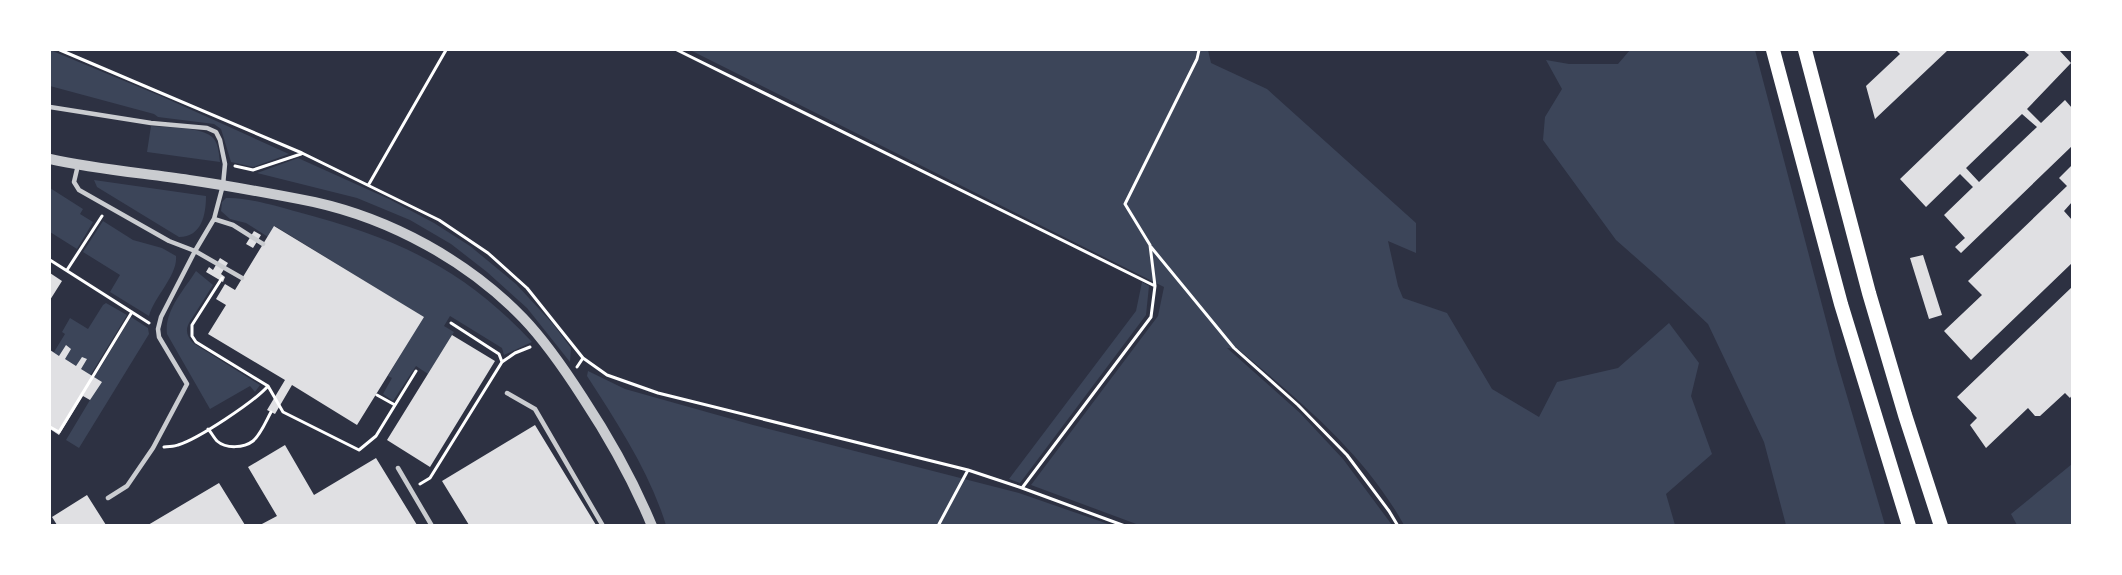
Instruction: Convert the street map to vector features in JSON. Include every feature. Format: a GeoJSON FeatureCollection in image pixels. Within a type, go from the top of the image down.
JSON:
{"type":"FeatureCollection","features":[{"type":"Feature","properties":{"kind":"highway"},"geometry":{"type":"LineString","coordinates":[[1773,50],[1840,304],[1909,525]]}},
{"type":"Feature","properties":{"kind":"highway"},"geometry":{"type":"LineString","coordinates":[[1805,50],[1869,293],[1905,416],[1941,525]]}},
{"type":"Feature","properties":{"kind":"street"},"geometry":{"type":"LineString","coordinates":[[50,159],[223,185],[328,206],[361,216],[416,240],[472,275],[523,318],[570,378],[612,442],[636,486],[652,525]]}},
{"type":"Feature","properties":{"kind":"lane"},"geometry":{"type":"LineString","coordinates":[[50,107],[151,123],[207,128],[216,132],[225,164],[223,185],[214,219],[161,317],[158,329],[159,337],[187,384],[153,447],[127,486],[108,498]]}},
{"type":"Feature","properties":{"kind":"lane"},"geometry":{"type":"LineString","coordinates":[[78,165],[74,182],[79,190],[169,241],[195,251],[242,278]]}},
{"type":"Feature","properties":{"kind":"lane"},"geometry":{"type":"LineString","coordinates":[[214,219],[233,225],[263,244]]}},
{"type":"Feature","properties":{"kind":"lane"},"geometry":{"type":"LineString","coordinates":[[507,393],[535,410],[603,525]]}},
{"type":"Feature","properties":{"kind":"lane"},"geometry":{"type":"LineString","coordinates":[[398,468],[432,525]]}},
{"type":"Feature","properties":{"kind":"path"},"geometry":{"type":"LineString","coordinates":[[60,50],[302,153],[439,220],[488,253],[527,288],[583,358],[607,375],[658,393],[968,470],[1125,525]]}},
{"type":"Feature","properties":{"kind":"path"},"geometry":{"type":"LineString","coordinates":[[369,184],[446,50]]}},
{"type":"Feature","properties":{"kind":"path"},"geometry":{"type":"LineString","coordinates":[[677,50],[1155,286]]}},
{"type":"Feature","properties":{"kind":"path"},"geometry":{"type":"LineString","coordinates":[[1199,50],[1197,59],[1125,204],[1150,245],[1234,348],[1298,405],[1347,455],[1398,525]]}},
{"type":"Feature","properties":{"kind":"path"},"geometry":{"type":"LineString","coordinates":[[225,164],[253,170],[302,153]]}},
{"type":"Feature","properties":{"kind":"path"},"geometry":{"type":"LineString","coordinates":[[67,271],[102,216]]}},
{"type":"Feature","properties":{"kind":"path"},"geometry":{"type":"LineString","coordinates":[[1022,488],[1151,317],[1155,286],[1150,245]]}},
{"type":"Feature","properties":{"kind":"path"},"geometry":{"type":"LineString","coordinates":[[50,260],[158,329]]}},
{"type":"Feature","properties":{"kind":"path"},"geometry":{"type":"LineString","coordinates":[[222,278],[192,325],[192,336],[196,342],[268,386],[283,412],[359,450],[376,436],[416,371]]}},
{"type":"Feature","properties":{"kind":"path"},"geometry":{"type":"LineString","coordinates":[[50,427],[58,432],[132,312]]}},
{"type":"Feature","properties":{"kind":"path"},"geometry":{"type":"LineString","coordinates":[[451,323],[499,354],[502,362]]}},
{"type":"Feature","properties":{"kind":"path"},"geometry":{"type":"LineString","coordinates":[[412,490],[430,478],[502,362],[530,347]]}},
{"type":"Feature","properties":{"kind":"path"},"geometry":{"type":"LineString","coordinates":[[570,378],[583,358]]}},
{"type":"Feature","properties":{"kind":"path"},"geometry":{"type":"LineString","coordinates":[[153,447],[178,446],[259,396],[268,386]]}},
{"type":"Feature","properties":{"kind":"path"},"geometry":{"type":"LineString","coordinates":[[377,395],[395,405]]}},
{"type":"Feature","properties":{"kind":"path"},"geometry":{"type":"LineString","coordinates":[[208,429],[218,442],[230,447],[244,445],[258,435],[271,412]]}},
{"type":"Feature","properties":{"kind":"path"},"geometry":{"type":"LineString","coordinates":[[938,525],[968,470]]}},
{"type":"Feature","properties":{"kind":"shaded area"},"geometry":{"type":"Polygon","coordinates":[[[50,50],[163,97],[289,154],[253,167],[231,162],[221,129],[214,124],[158,117],[50,86],[50,50]]]}},
{"type":"Feature","properties":{"kind":"shaded area"},"geometry":{"type":"Polygon","coordinates":[[[690,50],[1208,50],[1211,63],[1267,89],[1416,223],[1416,253],[1388,241],[1403,298],[1447,313],[1492,389],[1539,417],[1557,382],[1618,368],[1669,323],[1699,363],[1691,396],[1712,454],[1666,494],[1675,525],[1404,525],[1370,474],[1329,430],[1238,349],[1227,348],[1300,413],[1343,459],[1392,525],[1139,525],[1031,485],[1158,316],[1164,287],[690,50]]]}},
{"type":"Feature","properties":{"kind":"shaded area"},"geometry":{"type":"Polygon","coordinates":[[[1630,50],[1755,50],[1837,362],[1885,525],[1786,525],[1764,442],[1708,324],[1616,240],[1543,140],[1545,117],[1562,89],[1546,60],[1569,64],[1618,64],[1630,50]]]}},
{"type":"Feature","properties":{"kind":"shaded area"},"geometry":{"type":"Polygon","coordinates":[[[151,126],[185,128],[209,135],[217,145],[220,162],[147,152],[151,126]]]}},
{"type":"Feature","properties":{"kind":"shaded area"},"geometry":{"type":"Polygon","coordinates":[[[298,158],[389,199],[434,223],[470,246],[516,284],[553,324],[571,348],[570,362],[527,308],[451,244],[410,220],[357,198],[257,173],[298,158]]]}},
{"type":"Feature","properties":{"kind":"shaded area"},"geometry":{"type":"Polygon","coordinates":[[[94,180],[206,196],[204,217],[198,229],[193,233],[179,237],[97,187],[94,180]]]}},
{"type":"Feature","properties":{"kind":"shaded area"},"geometry":{"type":"Polygon","coordinates":[[[50,188],[83,209],[80,214],[93,222],[77,249],[50,232],[50,188]]]}},
{"type":"Feature","properties":{"kind":"shaded area"},"geometry":{"type":"Polygon","coordinates":[[[226,198],[253,201],[298,212],[397,245],[453,275],[480,294],[532,342],[504,355],[502,348],[450,316],[444,326],[454,332],[428,374],[416,366],[393,401],[383,394],[392,378],[388,376],[423,317],[275,226],[268,237],[246,223],[230,219],[221,211],[222,202],[226,198]]]}},
{"type":"Feature","properties":{"kind":"shaded area"},"geometry":{"type":"Polygon","coordinates":[[[103,221],[133,240],[162,248],[176,256],[176,263],[170,278],[149,316],[110,292],[120,275],[83,252],[103,221]]]}},
{"type":"Feature","properties":{"kind":"shaded area"},"geometry":{"type":"Polygon","coordinates":[[[196,271],[213,285],[189,323],[187,331],[189,338],[193,343],[260,385],[255,392],[250,386],[210,409],[167,334],[172,309],[196,271]]]}},
{"type":"Feature","properties":{"kind":"shaded area"},"geometry":{"type":"Polygon","coordinates":[[[1142,282],[1149,286],[1146,315],[1020,483],[1009,479],[1136,311],[1142,282]]]}},
{"type":"Feature","properties":{"kind":"shaded area"},"geometry":{"type":"Polygon","coordinates":[[[106,303],[127,315],[57,430],[50,425],[50,350],[54,352],[65,334],[62,332],[70,318],[88,329],[106,303]]]}},
{"type":"Feature","properties":{"kind":"shaded area"},"geometry":{"type":"Polygon","coordinates":[[[131,317],[148,328],[149,334],[79,448],[66,440],[90,400],[83,396],[131,317]]]}},
{"type":"Feature","properties":{"kind":"shaded area"},"geometry":{"type":"Polygon","coordinates":[[[588,371],[625,389],[753,425],[1019,493],[1111,525],[666,525],[642,467],[587,376],[588,371]]]}},
{"type":"Feature","properties":{"kind":"shaded area"},"geometry":{"type":"Polygon","coordinates":[[[2072,464],[2072,525],[2017,525],[2011,514],[2072,464]]]}},
{"type":"Feature","properties":{"kind":"building"},"geometry":{"type":"Polygon","coordinates":[[[1896,50],[1948,50],[1875,119],[1866,86],[1900,54],[1896,50]]]}},
{"type":"Feature","properties":{"kind":"building"},"geometry":{"type":"Polygon","coordinates":[[[2023,50],[2059,50],[2071,63],[2027,109],[2041,123],[2065,100],[2072,108],[2072,146],[1961,253],[1955,247],[1965,238],[1944,215],[1973,187],[1960,174],[1926,207],[1900,179],[2029,55],[2023,50]],[[2022,114],[1966,168],[1979,182],[2037,127],[2022,114]]]}},
{"type":"Feature","properties":{"kind":"building"},"geometry":{"type":"Polygon","coordinates":[[[2072,165],[2072,202],[2064,211],[2072,220],[2072,263],[1971,360],[1944,331],[1982,295],[1968,281],[2067,186],[2059,178],[2072,165]]]}},
{"type":"Feature","properties":{"kind":"building"},"geometry":{"type":"Polygon","coordinates":[[[274,226],[424,317],[357,425],[292,385],[275,414],[267,410],[285,380],[208,334],[226,305],[216,299],[225,284],[235,290],[274,226]]]}},
{"type":"Feature","properties":{"kind":"building"},"geometry":{"type":"Polygon","coordinates":[[[254,231],[261,235],[253,248],[246,244],[254,231]]]}},
{"type":"Feature","properties":{"kind":"building"},"geometry":{"type":"Polygon","coordinates":[[[1923,255],[1942,315],[1929,319],[1910,258],[1923,255]]]}},
{"type":"Feature","properties":{"kind":"building"},"geometry":{"type":"Polygon","coordinates":[[[220,258],[228,263],[221,274],[225,277],[223,282],[206,272],[209,267],[213,270],[220,258]]]}},
{"type":"Feature","properties":{"kind":"building"},"geometry":{"type":"Polygon","coordinates":[[[50,273],[62,281],[50,300],[50,273]]]}},
{"type":"Feature","properties":{"kind":"building"},"geometry":{"type":"Polygon","coordinates":[[[2072,287],[2072,395],[2070,398],[2065,393],[2040,416],[2035,416],[2028,408],[1986,448],[1970,425],[1977,418],[1957,397],[2072,287]]]}},
{"type":"Feature","properties":{"kind":"building"},"geometry":{"type":"Polygon","coordinates":[[[452,335],[495,361],[430,467],[387,440],[452,335]]]}},
{"type":"Feature","properties":{"kind":"building"},"geometry":{"type":"Polygon","coordinates":[[[66,345],[71,349],[65,359],[76,366],[82,357],[87,359],[81,369],[102,382],[90,400],[83,396],[59,435],[50,429],[50,350],[59,356],[66,345]]]}},
{"type":"Feature","properties":{"kind":"building"},"geometry":{"type":"Polygon","coordinates":[[[535,425],[596,525],[469,525],[442,481],[535,425]]]}},
{"type":"Feature","properties":{"kind":"building"},"geometry":{"type":"Polygon","coordinates":[[[285,445],[314,495],[376,458],[417,525],[260,525],[277,516],[248,467],[285,445]]]}},
{"type":"Feature","properties":{"kind":"building"},"geometry":{"type":"Polygon","coordinates":[[[219,483],[245,525],[148,525],[219,483]]]}},
{"type":"Feature","properties":{"kind":"building"},"geometry":{"type":"Polygon","coordinates":[[[87,495],[106,525],[57,525],[52,517],[87,495]]]}}]}
